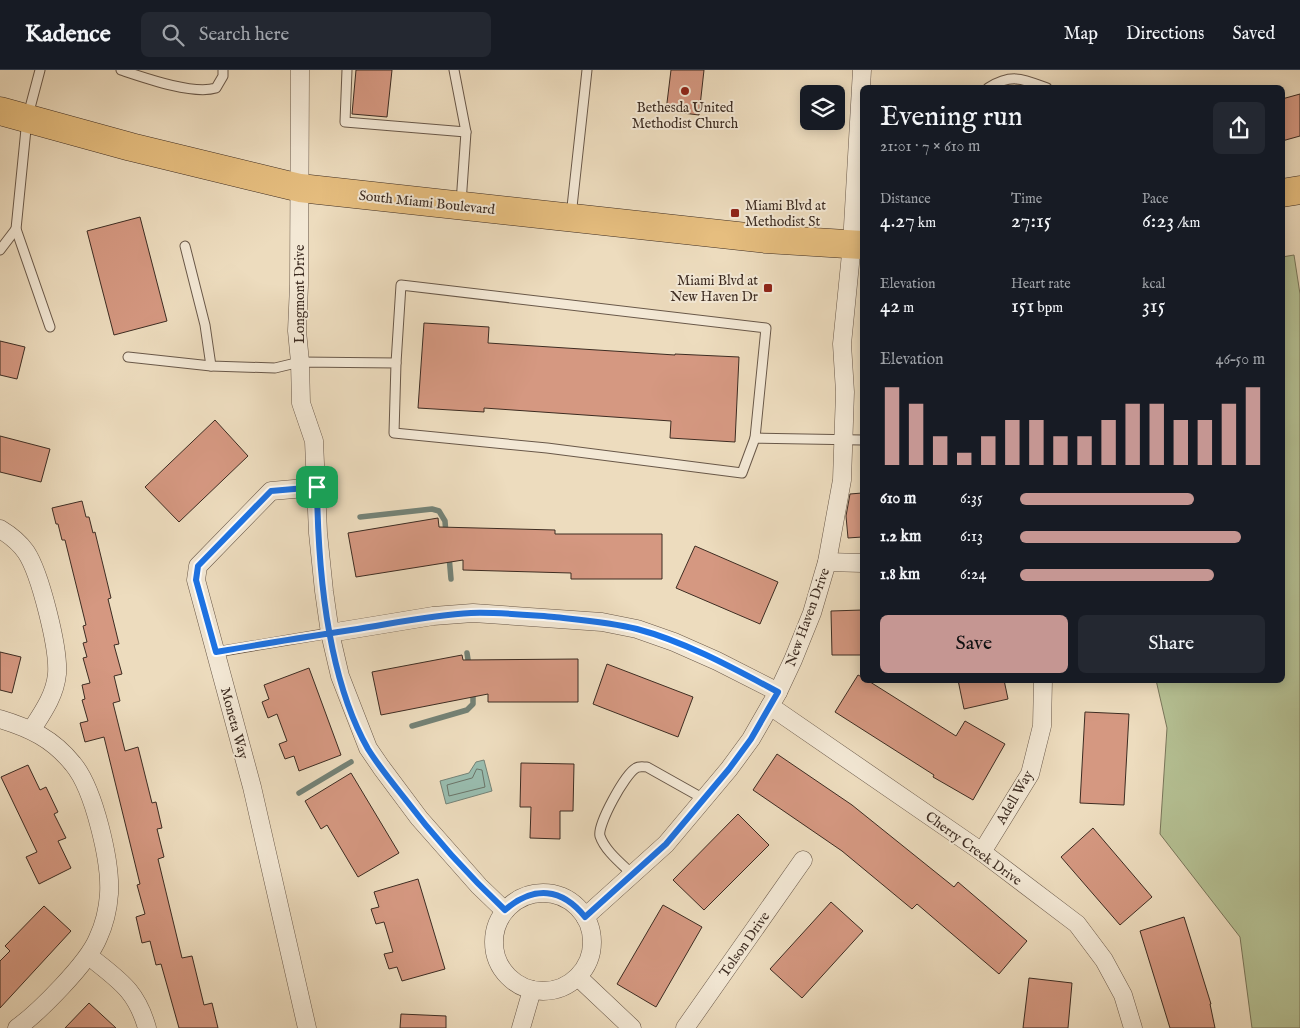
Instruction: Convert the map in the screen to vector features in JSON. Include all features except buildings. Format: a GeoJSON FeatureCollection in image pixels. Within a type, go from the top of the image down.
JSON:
{"type":"FeatureCollection","features":[{"type":"Feature","properties":{"kind":"main road","name":"South Miami Boulevard"},"geometry":{"type":"LineString","coordinates":[[0,111],[131,147],[300,188],[766,239],[857,244]]}},
{"type":"Feature","properties":{"kind":"main road"},"geometry":{"type":"LineString","coordinates":[[1285,192],[1300,190]]}},
{"type":"Feature","properties":{"kind":"street","name":"Longmont Drive"},"geometry":{"type":"LineString","coordinates":[[300,70],[297,331],[301,403],[314,441],[320,556],[330,633],[343,685],[368,748],[419,818],[479,886],[505,910]]}},
{"type":"Feature","properties":{"kind":"street","name":"New Haven Drive"},"geometry":{"type":"LineString","coordinates":[[862,70],[862,85]]}},
{"type":"Feature","properties":{"kind":"street","name":"New Haven Drive"},"geometry":{"type":"LineString","coordinates":[[585,917],[666,844],[751,739],[794,660],[812,614],[827,562],[842,480],[845,392],[842,344],[857,244],[860,140]]}},
{"type":"Feature","properties":{"kind":"street","name":"Moneta Way"},"geometry":{"type":"LineString","coordinates":[[307,1028],[252,787],[196,580],[198,566],[271,491],[317,487]]}},
{"type":"Feature","properties":{"kind":"street"},"geometry":{"type":"LineString","coordinates":[[0,529],[15,539],[26,552],[34,568],[55,646],[56,674],[53,692],[32,729]]}},
{"type":"Feature","properties":{"kind":"street"},"geometry":{"type":"LineString","coordinates":[[827,562],[860,563]]}},
{"type":"Feature","properties":{"kind":"street","name":"Cherry Creek Drive"},"geometry":{"type":"LineString","coordinates":[[330,633],[433,616],[473,613],[602,622],[637,629],[674,642],[717,661],[774,699],[982,852],[1076,924],[1104,960],[1122,995],[1134,1028]]}},
{"type":"Feature","properties":{"kind":"street","name":"Adell Way"},"geometry":{"type":"LineString","coordinates":[[982,852],[1030,774],[1042,726],[1044,683]]}},
{"type":"Feature","properties":{"kind":"street"},"geometry":{"type":"LineString","coordinates":[[0,719],[32,729],[50,742],[74,764],[87,788],[104,847],[109,894],[99,936],[89,956],[17,1028]]}},
{"type":"Feature","properties":{"kind":"street","name":"Tolson Drive"},"geometry":{"type":"LineString","coordinates":[[685,1028],[802,860]]}},
{"type":"Feature","properties":{"kind":"street"},"geometry":{"type":"LineString","coordinates":[[547,893],[562,897],[575,905],[585,917],[591,932],[592,948],[587,964],[578,977],[564,986],[549,991],[532,990],[517,984],[504,972],[496,958],[494,941],[497,925],[505,910],[517,900],[531,894],[547,893]]}},
{"type":"Feature","properties":{"kind":"street"},"geometry":{"type":"LineString","coordinates":[[89,956],[128,989],[139,1003],[147,1028]]}},
{"type":"Feature","properties":{"kind":"street"},"geometry":{"type":"LineString","coordinates":[[578,977],[632,1028]]}},
{"type":"Feature","properties":{"kind":"street"},"geometry":{"type":"LineString","coordinates":[[521,1028],[532,990]]}},
{"type":"Feature","properties":{"kind":"lane"},"geometry":{"type":"LineString","coordinates":[[40,70],[27,119],[16,229],[50,327]]}},
{"type":"Feature","properties":{"kind":"lane"},"geometry":{"type":"LineString","coordinates":[[121,70],[192,89],[208,90],[216,88],[223,70]]}},
{"type":"Feature","properties":{"kind":"lane"},"geometry":{"type":"LineString","coordinates":[[347,70],[345,122],[466,132]]}},
{"type":"Feature","properties":{"kind":"lane"},"geometry":{"type":"LineString","coordinates":[[454,70],[466,132],[461,206]]}},
{"type":"Feature","properties":{"kind":"lane"},"geometry":{"type":"LineString","coordinates":[[570,218],[587,70]]}},
{"type":"Feature","properties":{"kind":"lane"},"geometry":{"type":"LineString","coordinates":[[992,85],[1017,77],[1039,85]]}},
{"type":"Feature","properties":{"kind":"lane"},"geometry":{"type":"LineString","coordinates":[[0,250],[16,229]]}},
{"type":"Feature","properties":{"kind":"lane"},"geometry":{"type":"LineString","coordinates":[[185,246],[205,325],[211,366]]}},
{"type":"Feature","properties":{"kind":"lane"},"geometry":{"type":"LineString","coordinates":[[401,285],[766,328],[756,438],[742,473],[547,448],[394,433],[396,363],[401,285]]}},
{"type":"Feature","properties":{"kind":"lane"},"geometry":{"type":"LineString","coordinates":[[128,358],[211,366],[275,368],[300,362],[396,363]]}},
{"type":"Feature","properties":{"kind":"lane"},"geometry":{"type":"LineString","coordinates":[[756,438],[860,440]]}},
{"type":"Feature","properties":{"kind":"lane"},"geometry":{"type":"LineString","coordinates":[[216,652],[330,633]]}},
{"type":"Feature","properties":{"kind":"lane"},"geometry":{"type":"LineString","coordinates":[[633,875],[604,845],[600,834],[601,823],[629,774],[637,767],[647,767],[704,799]]}},
{"type":"Feature","properties":{"kind":"shaded area"},"geometry":{"type":"Polygon","coordinates":[[[1294,255],[1300,294],[1300,1028],[1252,1028],[1240,937],[1160,834],[1167,728],[1157,683],[1285,683],[1285,256],[1294,255]]]}},
{"type":"Feature","properties":{"kind":"water"},"geometry":{"type":"Polygon","coordinates":[[[484,760],[492,791],[446,804],[440,781],[469,773],[476,762],[484,760]]]}},
{"type":"Feature","properties":{"kind":"waterway"},"geometry":{"type":"LineString","coordinates":[[360,517],[432,509],[439,511],[445,521],[446,535]]}},
{"type":"Feature","properties":{"kind":"waterway"},"geometry":{"type":"LineString","coordinates":[[449,556],[451,579]]}},
{"type":"Feature","properties":{"kind":"waterway"},"geometry":{"type":"LineString","coordinates":[[467,653],[469,666]]}},
{"type":"Feature","properties":{"kind":"waterway"},"geometry":{"type":"LineString","coordinates":[[412,726],[467,710],[473,704],[473,690]]}},
{"type":"Feature","properties":{"kind":"waterway"},"geometry":{"type":"LineString","coordinates":[[299,793],[351,762]]}},
{"type":"Feature","properties":{"kind":"place","name":"Bethesda United Methodist Church"},"geometry":{"type":"Point","coordinates":[685,91]}},
{"type":"Feature","properties":{"kind":"place","name":"Miami Blvd at Methodist St"},"geometry":{"type":"Point","coordinates":[735,213]}},
{"type":"Feature","properties":{"kind":"place","name":"Miami Blvd at New Haven Dr"},"geometry":{"type":"Point","coordinates":[768,288]}},
{"type":"Feature","properties":{"kind":"route"},"geometry":{"type":"LineString","coordinates":[[317,487],[271,491],[198,566],[196,580],[216,652],[330,633],[351,630],[433,616],[473,613],[525,615],[602,622],[637,629],[674,642],[717,661],[778,692],[751,739],[729,769],[666,844],[585,917],[575,905],[562,897],[547,893],[531,894],[517,900],[505,910],[479,886],[419,818],[368,748],[352,711],[340,676],[330,633],[320,556],[317,487]]}}]}
